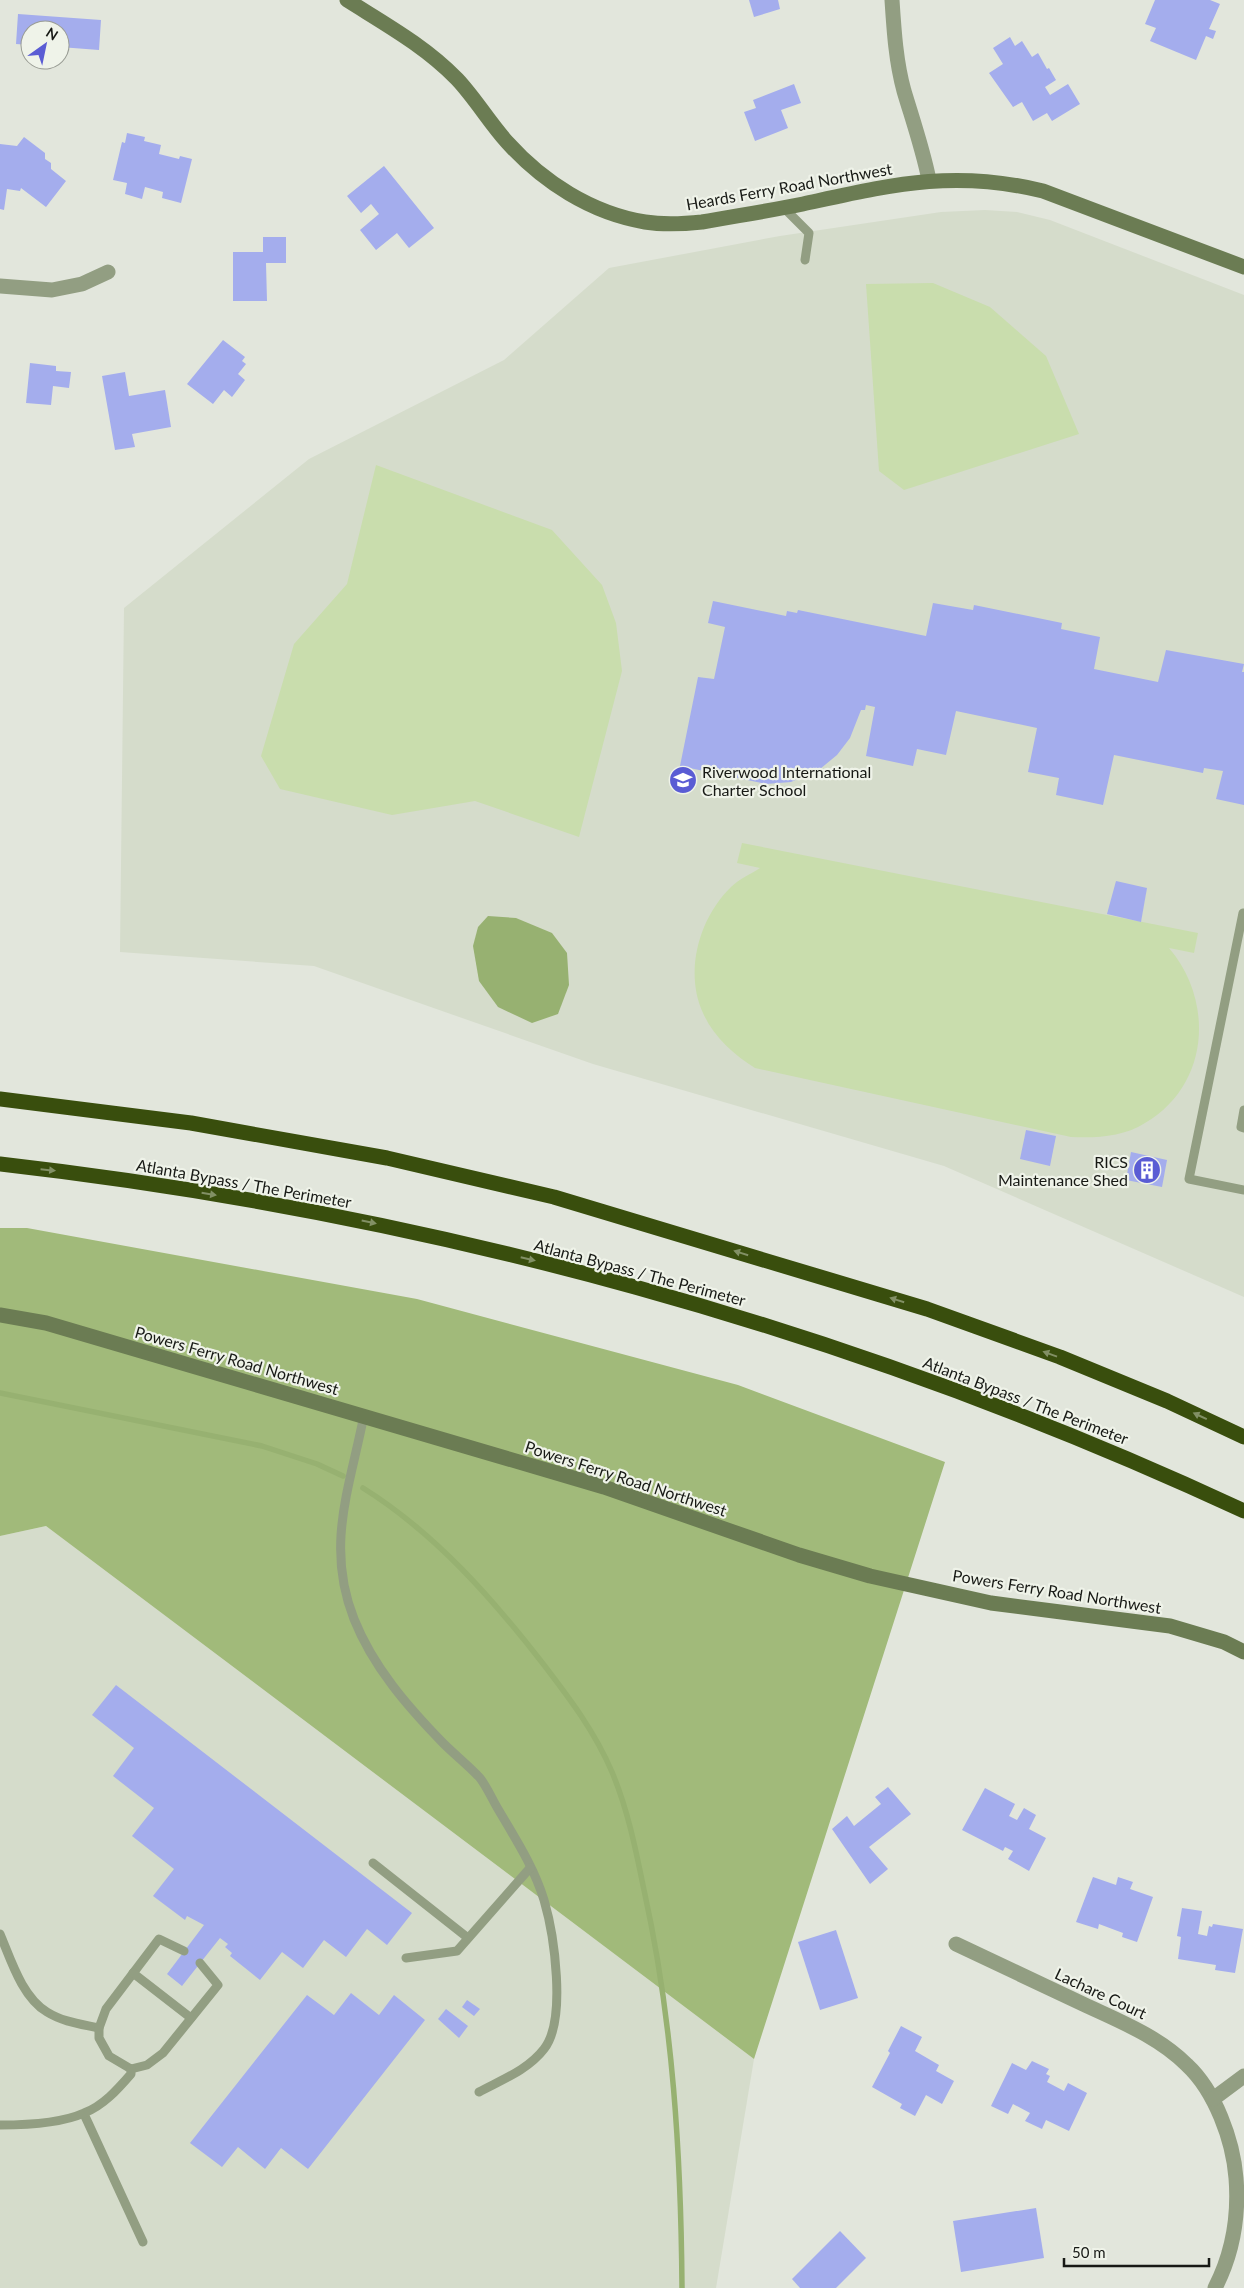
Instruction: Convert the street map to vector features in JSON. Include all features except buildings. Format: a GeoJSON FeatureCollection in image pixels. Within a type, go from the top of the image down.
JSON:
{"type":"FeatureCollection","features":[{"type":"Feature","properties":{"kind":"highway"},"geometry":{"type":"LineString","coordinates":[[0,1099],[191,1123],[387,1158],[554,1197],[927,1309],[1060,1357],[1140,1390],[1244,1437]]}},
{"type":"Feature","properties":{"kind":"highway","name":"Atlanta Bypass / The Perimeter"},"geometry":{"type":"LineString","coordinates":[[0,1164],[220,1195],[367,1222],[603,1277],[696,1303],[820,1342],[989,1403],[1154,1469],[1244,1511]]}},
{"type":"Feature","properties":{"kind":"street","name":"Heards Ferry Road Northwest"},"geometry":{"type":"LineString","coordinates":[[347,0],[406,36],[433,57],[458,80],[507,142],[537,172],[570,195],[608,212],[645,222],[674,224],[702,222],[784,208],[889,185],[929,180],[986,181],[1043,191],[1244,267]]}},
{"type":"Feature","properties":{"kind":"street"},"geometry":{"type":"LineString","coordinates":[[892,0],[894,44],[904,90],[923,151],[929,180]]}},
{"type":"Feature","properties":{"kind":"street"},"geometry":{"type":"LineString","coordinates":[[0,286],[52,290],[82,284],[108,272]]}},
{"type":"Feature","properties":{"kind":"street","name":"Powers Ferry Road Northwest"},"geometry":{"type":"LineString","coordinates":[[0,1315],[46,1323],[604,1487],[799,1554],[870,1576],[991,1603],[1170,1626],[1224,1642],[1244,1652]]}},
{"type":"Feature","properties":{"kind":"street","name":"Lachare Court"},"geometry":{"type":"LineString","coordinates":[[956,1944],[1145,2034],[1188,2065],[1213,2099],[1225,2126],[1235,2164],[1238,2202],[1233,2240],[1223,2273],[1216,2288]]}},
{"type":"Feature","properties":{"kind":"street"},"geometry":{"type":"LineString","coordinates":[[1213,2099],[1244,2076]]}},
{"type":"Feature","properties":{"kind":"lane"},"geometry":{"type":"LineString","coordinates":[[784,208],[809,233],[805,260]]}},
{"type":"Feature","properties":{"kind":"lane"},"geometry":{"type":"LineString","coordinates":[[1243,913],[1189,1179],[1244,1190]]}},
{"type":"Feature","properties":{"kind":"lane"},"geometry":{"type":"LineString","coordinates":[[1244,1110],[1241,1127],[1244,1128]]}},
{"type":"Feature","properties":{"kind":"lane"},"geometry":{"type":"LineString","coordinates":[[364,1416],[351,1468],[340,1540],[343,1584],[354,1620],[373,1655],[398,1693],[443,1743],[481,1780],[523,1852],[543,1899],[550,1929],[558,2002],[554,2029],[545,2049],[529,2064],[479,2092]]}},
{"type":"Feature","properties":{"kind":"lane"},"geometry":{"type":"LineString","coordinates":[[373,1863],[468,1938]]}},
{"type":"Feature","properties":{"kind":"lane"},"geometry":{"type":"LineString","coordinates":[[406,1958],[457,1951],[530,1868]]}},
{"type":"Feature","properties":{"kind":"lane"},"geometry":{"type":"LineString","coordinates":[[0,1934],[12,1962],[31,1997],[46,2012],[66,2021],[99,2028]]}},
{"type":"Feature","properties":{"kind":"lane"},"geometry":{"type":"LineString","coordinates":[[131,2069],[109,2056],[99,2038],[99,2028],[106,2009],[159,1939],[184,1951]]}},
{"type":"Feature","properties":{"kind":"lane"},"geometry":{"type":"LineString","coordinates":[[131,2069],[156,2060],[218,1985],[200,1963]]}},
{"type":"Feature","properties":{"kind":"lane"},"geometry":{"type":"LineString","coordinates":[[133,1973],[191,2018]]}},
{"type":"Feature","properties":{"kind":"lane"},"geometry":{"type":"LineString","coordinates":[[0,2126],[55,2120],[84,2114],[108,2098],[131,2074],[131,2069]]}},
{"type":"Feature","properties":{"kind":"lane"},"geometry":{"type":"LineString","coordinates":[[84,2114],[143,2242]]}},
{"type":"Feature","properties":{"kind":"shaded area","name":"Riverwood International Charter School"},"geometry":{"type":"Polygon","coordinates":[[[985,210],[1017,212],[1050,220],[1244,295],[1244,1297],[944,1166],[593,1064],[314,966],[120,952],[124,608],[309,459],[504,360],[609,268],[780,236],[941,212],[985,210]]]}},
{"type":"Feature","properties":{"kind":"shaded area"},"geometry":{"type":"Polygon","coordinates":[[[933,283],[990,307],[1046,356],[1079,434],[904,490],[879,471],[866,284],[933,283]]]}},
{"type":"Feature","properties":{"kind":"shaded area"},"geometry":{"type":"Polygon","coordinates":[[[376,465],[552,530],[602,585],[616,623],[622,671],[579,837],[475,801],[392,815],[280,789],[261,756],[294,644],[347,584],[376,465]]]}},
{"type":"Feature","properties":{"kind":"shaded area"},"geometry":{"type":"Polygon","coordinates":[[[742,843],[1198,933],[1194,953],[1169,948],[1184,970],[1194,993],[1198,1017],[1198,1042],[1193,1066],[1182,1088],[1166,1107],[1137,1128],[1110,1136],[1071,1137],[755,1068],[732,1051],[712,1029],[697,997],[695,980],[698,946],[710,914],[731,887],[760,868],[737,863],[742,843]]]}},
{"type":"Feature","properties":{"kind":"shaded area"},"geometry":{"type":"Polygon","coordinates":[[[488,916],[516,918],[552,933],[567,953],[569,985],[558,1014],[532,1023],[498,1007],[479,981],[473,946],[478,927],[488,916]]]}},
{"type":"Feature","properties":{"kind":"shaded area"},"geometry":{"type":"Polygon","coordinates":[[[0,1228],[27,1228],[417,1299],[738,1385],[945,1462],[754,2059],[46,1526],[0,1536],[0,1228]]]}},
{"type":"Feature","properties":{"kind":"shaded area"},"geometry":{"type":"Polygon","coordinates":[[[46,1526],[754,2059],[716,2288],[0,2288],[0,1536],[46,1526]]]}},
{"type":"Feature","properties":{"kind":"waterway"},"geometry":{"type":"LineString","coordinates":[[0,1393],[262,1446],[317,1464],[343,1476]]}},
{"type":"Feature","properties":{"kind":"waterway"},"geometry":{"type":"LineString","coordinates":[[363,1488],[414,1525],[483,1591],[544,1665],[572,1703],[598,1743],[612,1772],[623,1801],[635,1846],[654,1939],[669,2038],[680,2188],[682,2288]]}},
{"type":"Feature","properties":{"kind":"place","name":"Riverwood International Charter School"},"geometry":{"type":"Point","coordinates":[683,780]}},
{"type":"Feature","properties":{"kind":"place","name":"RICS Maintenance Shed"},"geometry":{"type":"Point","coordinates":[1147,1170]}}]}
